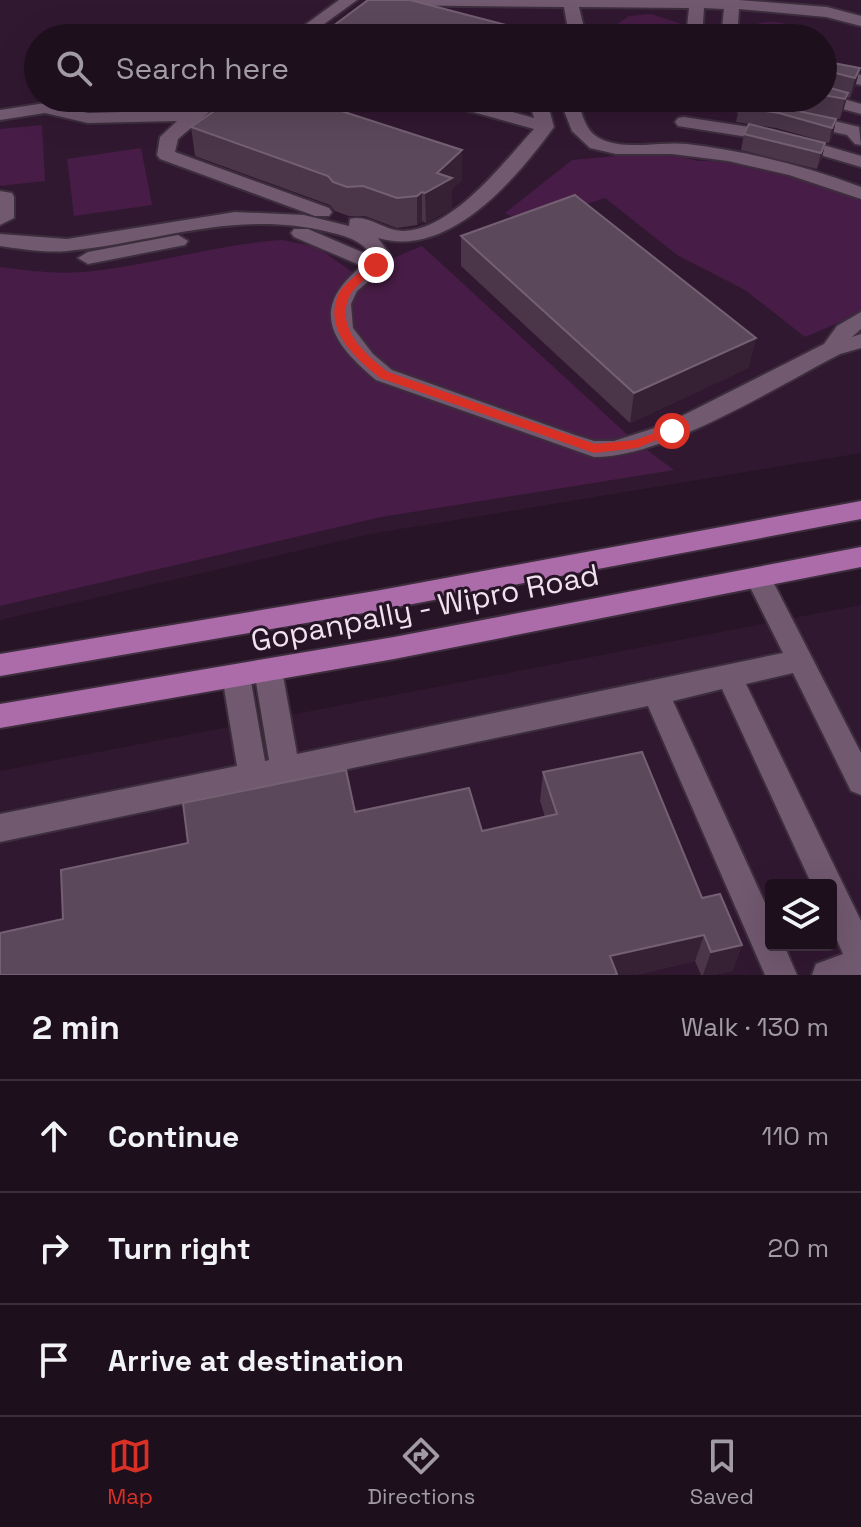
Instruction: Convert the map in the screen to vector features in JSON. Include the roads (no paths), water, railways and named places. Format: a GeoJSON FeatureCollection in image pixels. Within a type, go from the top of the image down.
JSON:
{"type":"FeatureCollection","features":[{"type":"Feature","properties":{"kind":"main road","name":"Gopanpally - Wipro Road"},"geometry":{"type":"LineString","coordinates":[[0,665],[381,600],[861,510]]}},
{"type":"Feature","properties":{"kind":"main road","name":"Gopanpally - Wipro Road"},"geometry":{"type":"LineString","coordinates":[[0,716],[236,676],[861,557]]}},
{"type":"Feature","properties":{"kind":"lane"},"geometry":{"type":"LineString","coordinates":[[315,24],[349,0]]}},
{"type":"Feature","properties":{"kind":"lane"},"geometry":{"type":"LineString","coordinates":[[377,0],[732,4],[827,12],[861,21]]}},
{"type":"Feature","properties":{"kind":"lane"},"geometry":{"type":"LineString","coordinates":[[570,1],[575,24]]}},
{"type":"Feature","properties":{"kind":"lane"},"geometry":{"type":"LineString","coordinates":[[695,24],[697,3]]}},
{"type":"Feature","properties":{"kind":"lane"},"geometry":{"type":"LineString","coordinates":[[730,24],[732,4]]}},
{"type":"Feature","properties":{"kind":"lane"},"geometry":{"type":"LineString","coordinates":[[837,75],[861,80]]}},
{"type":"Feature","properties":{"kind":"lane"},"geometry":{"type":"LineString","coordinates":[[837,102],[861,109]]}},
{"type":"Feature","properties":{"kind":"lane"},"geometry":{"type":"LineString","coordinates":[[0,115],[24,111]]}},
{"type":"Feature","properties":{"kind":"lane"},"geometry":{"type":"LineString","coordinates":[[62,112],[88,118],[193,115]]}},
{"type":"Feature","properties":{"kind":"lane"},"geometry":{"type":"LineString","coordinates":[[197,112],[169,137],[166,155],[311,208],[408,237],[451,221],[501,176],[545,127]]}},
{"type":"Feature","properties":{"kind":"lane"},"geometry":{"type":"LineString","coordinates":[[492,112],[545,127]]}},
{"type":"Feature","properties":{"kind":"lane"},"geometry":{"type":"LineString","coordinates":[[541,112],[545,127]]}},
{"type":"Feature","properties":{"kind":"lane"},"geometry":{"type":"LineString","coordinates":[[573,112],[581,133],[593,143],[608,147],[713,153],[797,170],[861,193]]}},
{"type":"Feature","properties":{"kind":"lane"},"geometry":{"type":"LineString","coordinates":[[678,149],[686,112]]}},
{"type":"Feature","properties":{"kind":"lane"},"geometry":{"type":"LineString","coordinates":[[713,153],[719,112]]}},
{"type":"Feature","properties":{"kind":"lane"},"geometry":{"type":"LineString","coordinates":[[778,112],[858,130]]}},
{"type":"Feature","properties":{"kind":"lane"},"geometry":{"type":"LineString","coordinates":[[684,122],[775,136],[861,162],[841,185]]}},
{"type":"Feature","properties":{"kind":"lane"},"geometry":{"type":"LineString","coordinates":[[0,197],[5,197],[4,218],[0,219]]}},
{"type":"Feature","properties":{"kind":"lane"},"geometry":{"type":"LineString","coordinates":[[0,240],[66,245],[226,216],[269,215],[317,222],[364,236],[378,247],[381,256],[376,265],[345,292],[341,310],[343,329],[357,354],[384,375],[396,380],[594,449],[637,444],[672,431],[832,349],[861,341]]}},
{"type":"Feature","properties":{"kind":"lane"},"geometry":{"type":"LineString","coordinates":[[0,257],[47,261],[87,258],[232,231],[277,229],[307,234],[376,265]]}},
{"type":"Feature","properties":{"kind":"lane"},"geometry":{"type":"LineString","coordinates":[[832,349],[845,331],[861,319]]}},
{"type":"Feature","properties":{"kind":"lane"},"geometry":{"type":"LineString","coordinates":[[758,577],[861,782]]}},
{"type":"Feature","properties":{"kind":"lane"},"geometry":{"type":"LineString","coordinates":[[0,828],[730,678],[798,661]]}},
{"type":"Feature","properties":{"kind":"lane"},"geometry":{"type":"LineString","coordinates":[[268,670],[285,769]]}},
{"type":"Feature","properties":{"kind":"lane"},"geometry":{"type":"LineString","coordinates":[[236,676],[253,776]]}},
{"type":"Feature","properties":{"kind":"lane"},"geometry":{"type":"LineString","coordinates":[[730,678],[825,879]]}},
{"type":"Feature","properties":{"kind":"lane"},"geometry":{"type":"LineString","coordinates":[[656,693],[781,975]]}},
{"type":"Feature","properties":{"kind":"lane"},"geometry":{"type":"LineString","coordinates":[[837,905],[861,956]]}},
{"type":"Feature","properties":{"kind":"lane"},"geometry":{"type":"LineString","coordinates":[[828,975],[861,963]]}}]}
